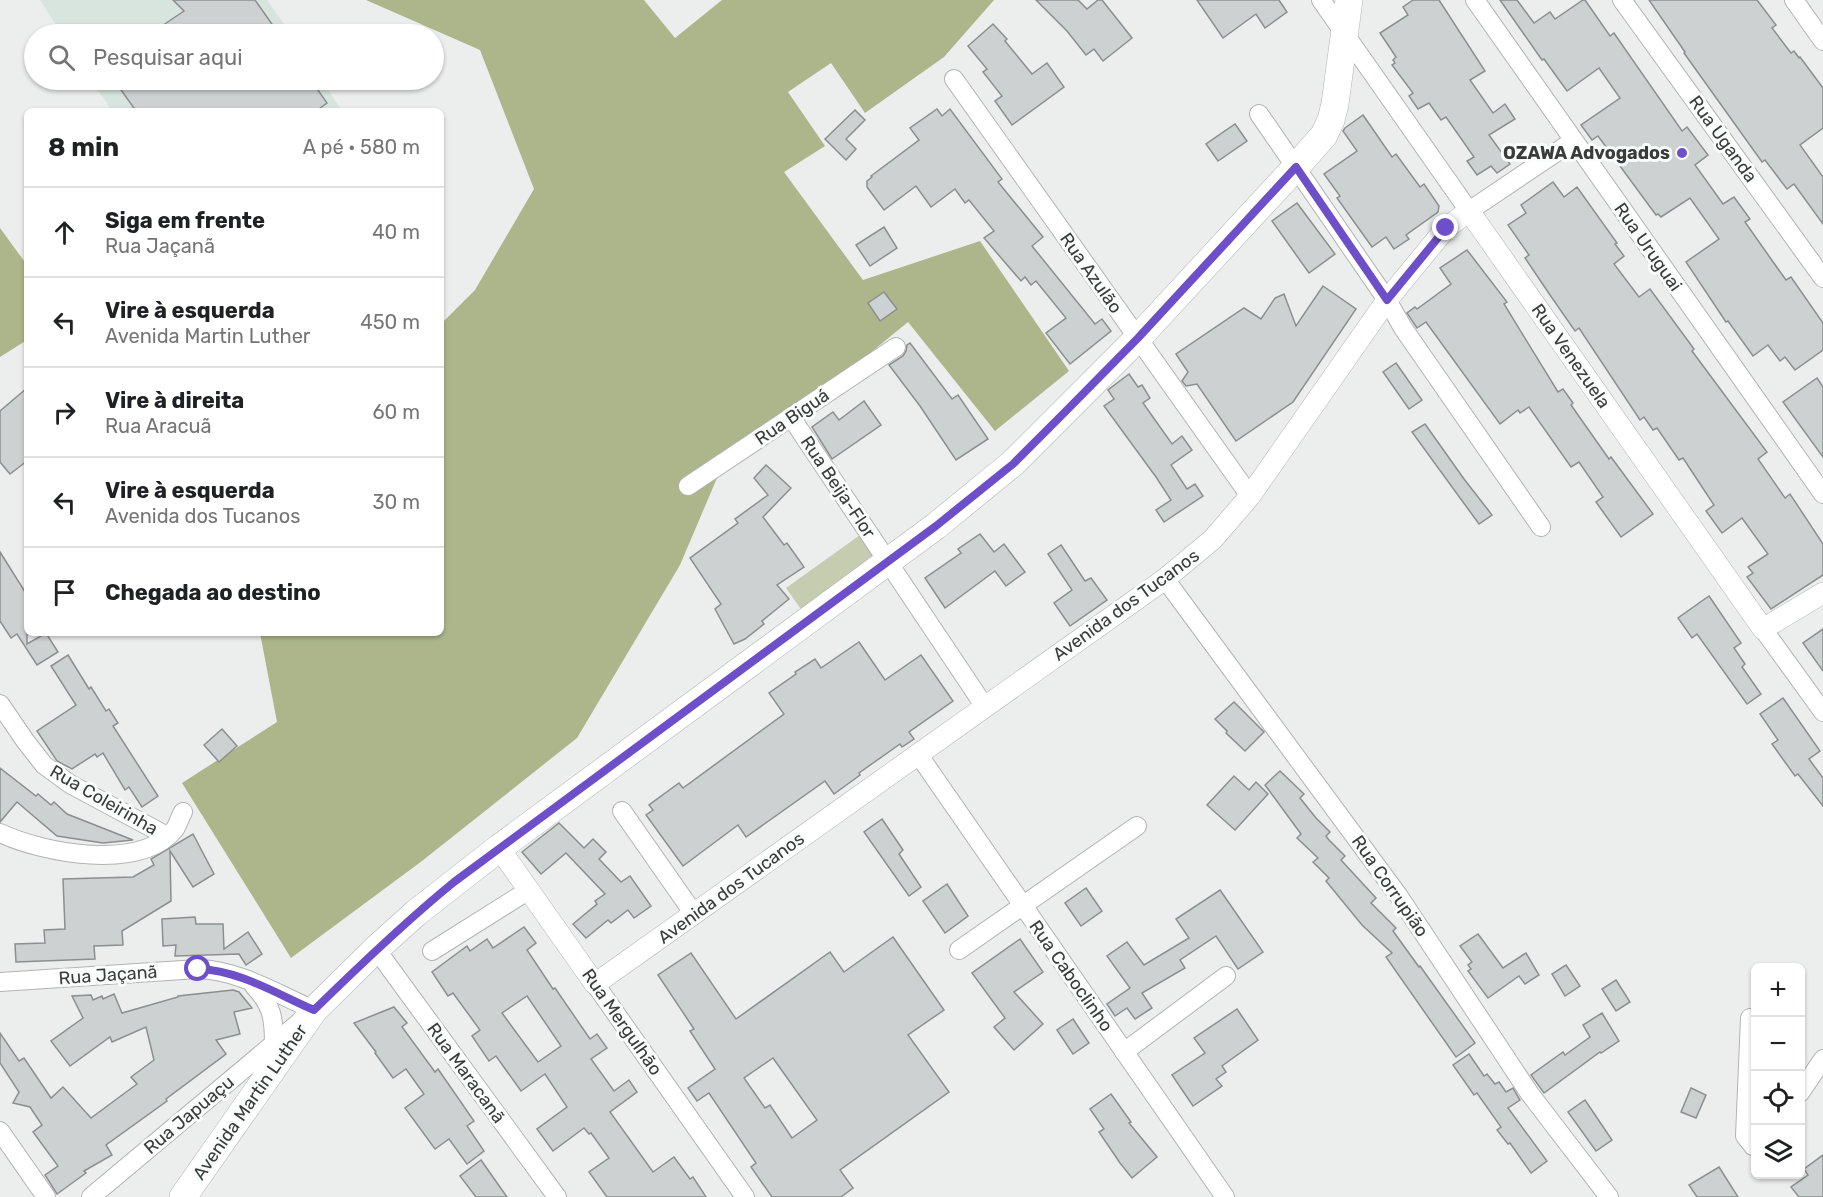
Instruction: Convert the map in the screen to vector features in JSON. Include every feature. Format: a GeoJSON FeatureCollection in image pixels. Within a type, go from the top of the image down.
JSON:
{"type":"FeatureCollection","features":[{"type":"Feature","properties":{"kind":"main road","name":"Avenida Martin Luther"},"geometry":{"type":"LineString","coordinates":[[183,1197],[314,1010],[416,913],[499,848],[936,526],[1013,464],[1138,338],[1324,135],[1335,104],[1349,0]]}},
{"type":"Feature","properties":{"kind":"street","name":"Rua Venezuela"},"geometry":{"type":"LineString","coordinates":[[1321,0],[1823,712]]}},
{"type":"Feature","properties":{"kind":"street","name":"Rua Uruguai"},"geometry":{"type":"LineString","coordinates":[[1475,0],[1823,494]]}},
{"type":"Feature","properties":{"kind":"street","name":"Rua Uganda"},"geometry":{"type":"LineString","coordinates":[[1622,0],[1823,278]]}},
{"type":"Feature","properties":{"kind":"street"},"geometry":{"type":"LineString","coordinates":[[1794,0],[1823,41]]}},
{"type":"Feature","properties":{"kind":"street","name":"Rua Azulão"},"geometry":{"type":"LineString","coordinates":[[954,78],[1250,496]]}},
{"type":"Feature","properties":{"kind":"street"},"geometry":{"type":"LineString","coordinates":[[1259,114],[1541,528]]}},
{"type":"Feature","properties":{"kind":"street","name":"Avenida dos Tucanos"},"geometry":{"type":"LineString","coordinates":[[596,984],[1165,579],[1213,539],[1250,496],[1387,300],[1446,228],[1573,141]]}},
{"type":"Feature","properties":{"kind":"street","name":"Rua Biguá"},"geometry":{"type":"LineString","coordinates":[[688,486],[896,347]]}},
{"type":"Feature","properties":{"kind":"street","name":"Rua Beija-Flor"},"geometry":{"type":"LineString","coordinates":[[791,417],[985,706]]}},
{"type":"Feature","properties":{"kind":"street","name":"Rua Corrupião"},"geometry":{"type":"LineString","coordinates":[[1165,579],[1398,895],[1530,1094],[1609,1197]]}},
{"type":"Feature","properties":{"kind":"street"},"geometry":{"type":"LineString","coordinates":[[1763,629],[1823,593]]}},
{"type":"Feature","properties":{"kind":"street","name":"Rua Coleirinha"},"geometry":{"type":"LineString","coordinates":[[0,704],[44,765],[70,784],[167,836]]}},
{"type":"Feature","properties":{"kind":"street","name":"Rua Caboclinho"},"geometry":{"type":"LineString","coordinates":[[918,754],[1225,1197]]}},
{"type":"Feature","properties":{"kind":"street"},"geometry":{"type":"LineString","coordinates":[[622,811],[694,914]]}},
{"type":"Feature","properties":{"kind":"street"},"geometry":{"type":"LineString","coordinates":[[0,833],[35,846],[86,854],[120,855],[151,847],[176,828],[183,812]]}},
{"type":"Feature","properties":{"kind":"street"},"geometry":{"type":"LineString","coordinates":[[959,950],[1137,826]]}},
{"type":"Feature","properties":{"kind":"street","name":"Rua Mergulhão"},"geometry":{"type":"LineString","coordinates":[[499,848],[746,1197]]}},
{"type":"Feature","properties":{"kind":"street"},"geometry":{"type":"LineString","coordinates":[[432,951],[529,890]]}},
{"type":"Feature","properties":{"kind":"street","name":"Rua Maracanã"},"geometry":{"type":"LineString","coordinates":[[376,949],[556,1197]]}},
{"type":"Feature","properties":{"kind":"street","name":"Rua Jaçanã"},"geometry":{"type":"LineString","coordinates":[[0,982],[198,969],[222,971],[314,1010]]}},
{"type":"Feature","properties":{"kind":"street"},"geometry":{"type":"LineString","coordinates":[[1124,1052],[1226,976]]}},
{"type":"Feature","properties":{"kind":"street"},"geometry":{"type":"LineString","coordinates":[[250,981],[266,999],[274,1021],[274,1044]]}},
{"type":"Feature","properties":{"kind":"street","name":"Rua Japuaçu"},"geometry":{"type":"LineString","coordinates":[[91,1197],[314,1010]]}},
{"type":"Feature","properties":{"kind":"street"},"geometry":{"type":"LineString","coordinates":[[1750,1018],[1745,1136],[1751,1144]]}},
{"type":"Feature","properties":{"kind":"street"},"geometry":{"type":"LineString","coordinates":[[1805,1086],[1823,1059]]}},
{"type":"Feature","properties":{"kind":"street"},"geometry":{"type":"LineString","coordinates":[[0,1131],[46,1197]]}},
{"type":"Feature","properties":{"kind":"shaded area"},"geometry":{"type":"Polygon","coordinates":[[[40,0],[267,0],[284,24],[56,24],[40,0]]]}},
{"type":"Feature","properties":{"kind":"shaded area"},"geometry":{"type":"Polygon","coordinates":[[[98,90],[328,90],[340,108],[110,108],[98,90]]]}},
{"type":"Feature","properties":{"kind":"green space"},"geometry":{"type":"Polygon","coordinates":[[[366,0],[644,0],[675,38],[722,0],[994,0],[944,57],[865,113],[831,63],[788,92],[825,146],[784,172],[863,280],[980,241],[1069,371],[995,431],[908,322],[717,478],[680,565],[577,738],[422,861],[291,958],[182,783],[277,722],[261,636],[444,636],[444,321],[475,290],[534,189],[480,50],[444,34],[444,24],[421,24],[366,0]]]}},
{"type":"Feature","properties":{"kind":"green space"},"geometry":{"type":"Polygon","coordinates":[[[0,228],[24,261],[24,342],[0,357],[0,228]]]}},
{"type":"Feature","properties":{"kind":"green space"},"geometry":{"type":"Polygon","coordinates":[[[860,535],[877,560],[803,612],[786,588],[860,535]]]}},
{"type":"Feature","properties":{"kind":"building"},"geometry":{"type":"Polygon","coordinates":[[[173,0],[255,0],[272,24],[165,24],[184,11],[173,0]]]}},
{"type":"Feature","properties":{"kind":"building"},"geometry":{"type":"Polygon","coordinates":[[[1036,0],[1078,0],[1087,9],[1098,0],[1102,0],[1132,38],[1103,61],[1094,49],[1086,55],[1067,31],[1036,0]]]}},
{"type":"Feature","properties":{"kind":"building"},"geometry":{"type":"Polygon","coordinates":[[[1197,0],[1279,0],[1287,12],[1265,28],[1256,14],[1223,38],[1197,0]]]}},
{"type":"Feature","properties":{"kind":"building"},"geometry":{"type":"Polygon","coordinates":[[[1413,0],[1439,0],[1485,71],[1470,80],[1493,113],[1505,104],[1515,119],[1489,135],[1510,164],[1497,173],[1491,166],[1477,175],[1467,161],[1474,157],[1446,117],[1441,120],[1429,103],[1418,109],[1409,96],[1413,93],[1392,65],[1396,57],[1380,33],[1408,15],[1403,7],[1413,0]]]}},
{"type":"Feature","properties":{"kind":"building"},"geometry":{"type":"Polygon","coordinates":[[[1500,0],[1517,0],[1534,23],[1550,12],[1555,19],[1585,0],[1610,36],[1614,33],[1682,131],[1687,127],[1708,155],[1695,165],[1723,204],[1734,197],[1750,219],[1745,222],[1771,259],[1786,280],[1791,277],[1823,323],[1823,350],[1795,370],[1785,357],[1780,361],[1768,345],[1753,356],[1728,321],[1726,322],[1686,262],[1719,239],[1690,198],[1661,217],[1656,215],[1598,136],[1592,140],[1581,125],[1620,98],[1599,68],[1567,91],[1500,0]]]}},
{"type":"Feature","properties":{"kind":"building"},"geometry":{"type":"Polygon","coordinates":[[[1649,0],[1757,0],[1776,25],[1772,28],[1791,53],[1794,51],[1800,57],[1823,88],[1823,128],[1800,145],[1823,177],[1823,224],[1794,184],[1787,189],[1765,160],[1762,162],[1649,0]]]}},
{"type":"Feature","properties":{"kind":"building"},"geometry":{"type":"Polygon","coordinates":[[[993,24],[1007,39],[1005,41],[1032,74],[1047,63],[1064,87],[1012,125],[995,101],[1002,96],[983,72],[987,69],[968,46],[993,24]]]}},
{"type":"Feature","properties":{"kind":"building"},"geometry":{"type":"Polygon","coordinates":[[[121,90],[318,90],[327,103],[320,108],[134,108],[121,90]]]}},
{"type":"Feature","properties":{"kind":"building"},"geometry":{"type":"Polygon","coordinates":[[[937,109],[942,116],[950,109],[1002,179],[998,182],[1043,237],[1032,246],[1095,324],[1102,319],[1111,331],[1070,364],[1046,333],[1066,318],[1036,281],[1031,285],[1025,277],[1021,281],[984,238],[994,231],[969,200],[965,203],[955,189],[931,207],[916,186],[884,210],[867,187],[867,181],[871,176],[919,140],[910,128],[937,109]]]}},
{"type":"Feature","properties":{"kind":"building"},"geometry":{"type":"Polygon","coordinates":[[[855,110],[865,120],[846,139],[856,149],[846,160],[825,139],[855,110]]]}},
{"type":"Feature","properties":{"kind":"building"},"geometry":{"type":"Polygon","coordinates":[[[1363,115],[1392,157],[1396,154],[1420,187],[1424,184],[1439,206],[1438,212],[1406,235],[1409,239],[1394,249],[1386,237],[1372,247],[1337,198],[1340,196],[1324,174],[1357,151],[1343,131],[1363,115]]]}},
{"type":"Feature","properties":{"kind":"building"},"geometry":{"type":"Polygon","coordinates":[[[1235,124],[1247,141],[1218,161],[1206,144],[1235,124]]]}},
{"type":"Feature","properties":{"kind":"building"},"geometry":{"type":"Polygon","coordinates":[[[1553,182],[1564,197],[1577,187],[1624,256],[1614,264],[1639,297],[1650,289],[1694,349],[1692,351],[1767,452],[1758,459],[1785,498],[1790,494],[1823,544],[1823,575],[1771,609],[1747,577],[1753,573],[1748,567],[1768,554],[1742,518],[1722,533],[1706,511],[1714,505],[1683,458],[1679,460],[1657,428],[1653,430],[1644,417],[1640,420],[1579,328],[1575,331],[1550,295],[1525,258],[1529,255],[1508,225],[1526,213],[1521,205],[1553,182]]]}},
{"type":"Feature","properties":{"kind":"building"},"geometry":{"type":"Polygon","coordinates":[[[1297,203],[1335,254],[1309,273],[1272,221],[1297,203]]]}},
{"type":"Feature","properties":{"kind":"building"},"geometry":{"type":"Polygon","coordinates":[[[884,227],[897,248],[870,266],[856,245],[884,227]]]}},
{"type":"Feature","properties":{"kind":"building"},"geometry":{"type":"Polygon","coordinates":[[[1467,250],[1507,302],[1504,304],[1558,392],[1563,389],[1573,403],[1571,405],[1609,459],[1611,457],[1653,514],[1621,537],[1596,502],[1603,497],[1579,462],[1571,467],[1529,407],[1520,413],[1518,410],[1500,424],[1426,322],[1417,328],[1407,313],[1415,307],[1417,309],[1451,284],[1440,268],[1467,250]]]}},
{"type":"Feature","properties":{"kind":"building"},"geometry":{"type":"Polygon","coordinates":[[[1323,286],[1356,309],[1293,402],[1236,441],[1197,384],[1186,386],[1182,381],[1188,372],[1176,354],[1244,308],[1261,319],[1275,298],[1284,294],[1296,326],[1323,286]]]}},
{"type":"Feature","properties":{"kind":"building"},"geometry":{"type":"Polygon","coordinates":[[[884,292],[897,309],[880,321],[868,303],[884,292]]]}},
{"type":"Feature","properties":{"kind":"building"},"geometry":{"type":"Polygon","coordinates":[[[910,343],[952,399],[958,395],[988,439],[956,460],[889,365],[903,356],[910,343]]]}},
{"type":"Feature","properties":{"kind":"building"},"geometry":{"type":"Polygon","coordinates":[[[1396,363],[1422,400],[1409,409],[1383,372],[1396,363]]]}},
{"type":"Feature","properties":{"kind":"building"},"geometry":{"type":"Polygon","coordinates":[[[1129,374],[1138,387],[1142,385],[1150,398],[1143,403],[1172,444],[1182,436],[1192,450],[1171,465],[1187,489],[1195,484],[1203,496],[1164,522],[1156,510],[1171,500],[1104,406],[1114,399],[1108,390],[1129,374]]]}},
{"type":"Feature","properties":{"kind":"building"},"geometry":{"type":"Polygon","coordinates":[[[1817,378],[1823,387],[1823,457],[1783,402],[1817,378]]]}},
{"type":"Feature","properties":{"kind":"building"},"geometry":{"type":"Polygon","coordinates":[[[24,391],[24,463],[10,474],[0,462],[0,411],[24,391]]]}},
{"type":"Feature","properties":{"kind":"building"},"geometry":{"type":"Polygon","coordinates":[[[864,401],[881,425],[832,459],[812,427],[833,412],[839,420],[864,401]]]}},
{"type":"Feature","properties":{"kind":"building"},"geometry":{"type":"Polygon","coordinates":[[[1425,424],[1492,515],[1479,524],[1412,432],[1425,424]]]}},
{"type":"Feature","properties":{"kind":"building"},"geometry":{"type":"Polygon","coordinates":[[[766,465],[791,488],[763,517],[784,545],[787,543],[804,567],[777,585],[789,599],[762,621],[764,624],[745,639],[734,644],[715,609],[721,604],[690,558],[738,523],[735,519],[768,495],[754,478],[766,465]]]}},
{"type":"Feature","properties":{"kind":"building"},"geometry":{"type":"Polygon","coordinates":[[[980,534],[994,552],[1004,544],[1025,572],[1006,586],[995,571],[945,608],[925,578],[961,553],[958,549],[980,534]]]}},
{"type":"Feature","properties":{"kind":"building"},"geometry":{"type":"Polygon","coordinates":[[[1061,545],[1085,581],[1091,578],[1107,600],[1070,626],[1054,603],[1072,590],[1048,554],[1061,545]]]}},
{"type":"Feature","properties":{"kind":"building"},"geometry":{"type":"Polygon","coordinates":[[[0,552],[24,590],[24,636],[27,636],[27,644],[41,636],[48,636],[58,652],[37,665],[17,634],[11,638],[0,621],[0,552]]]}},
{"type":"Feature","properties":{"kind":"building"},"geometry":{"type":"Polygon","coordinates":[[[1709,596],[1741,643],[1734,648],[1745,664],[1742,667],[1761,694],[1747,704],[1697,634],[1692,638],[1678,618],[1709,596]]]}},
{"type":"Feature","properties":{"kind":"building"},"geometry":{"type":"Polygon","coordinates":[[[1823,629],[1823,671],[1803,643],[1823,629]]]}},
{"type":"Feature","properties":{"kind":"building"},"geometry":{"type":"Polygon","coordinates":[[[859,642],[885,680],[921,655],[953,701],[909,732],[914,739],[902,747],[900,744],[834,794],[825,781],[746,837],[738,825],[683,866],[646,815],[653,810],[649,805],[679,783],[683,788],[784,714],[769,693],[796,674],[795,672],[815,659],[821,668],[859,642]]]}},
{"type":"Feature","properties":{"kind":"building"},"geometry":{"type":"Polygon","coordinates":[[[68,655],[89,689],[91,687],[106,711],[109,709],[118,723],[113,726],[158,796],[142,807],[129,787],[125,790],[103,753],[97,757],[95,754],[72,769],[57,761],[37,731],[76,705],[51,666],[68,655]]]}},
{"type":"Feature","properties":{"kind":"building"},"geometry":{"type":"Polygon","coordinates":[[[1783,698],[1820,751],[1809,759],[1823,778],[1823,806],[1798,774],[1795,776],[1772,744],[1778,740],[1760,714],[1783,698]]]}},
{"type":"Feature","properties":{"kind":"building"},"geometry":{"type":"Polygon","coordinates":[[[1234,702],[1264,732],[1245,751],[1215,719],[1234,702]]]}},
{"type":"Feature","properties":{"kind":"building"},"geometry":{"type":"Polygon","coordinates":[[[222,729],[237,746],[219,762],[204,745],[222,729]]]}},
{"type":"Feature","properties":{"kind":"building"},"geometry":{"type":"Polygon","coordinates":[[[0,768],[36,796],[38,794],[51,805],[54,802],[67,814],[133,840],[103,843],[57,836],[17,802],[0,822],[0,768]]]}},
{"type":"Feature","properties":{"kind":"building"},"geometry":{"type":"Polygon","coordinates":[[[1280,771],[1304,794],[1300,798],[1330,832],[1326,836],[1345,856],[1341,860],[1376,898],[1371,903],[1396,928],[1393,931],[1475,1043],[1456,1057],[1386,957],[1392,953],[1362,925],[1326,881],[1329,878],[1313,862],[1318,858],[1297,838],[1301,834],[1265,785],[1280,771]]]}},
{"type":"Feature","properties":{"kind":"building"},"geometry":{"type":"Polygon","coordinates":[[[1234,776],[1249,790],[1256,782],[1268,794],[1235,830],[1207,805],[1234,776]]]}},
{"type":"Feature","properties":{"kind":"building"},"geometry":{"type":"Polygon","coordinates":[[[882,819],[903,850],[899,854],[921,887],[909,896],[864,832],[882,819]]]}},
{"type":"Feature","properties":{"kind":"building"},"geometry":{"type":"Polygon","coordinates":[[[559,823],[584,848],[593,839],[606,852],[599,859],[621,882],[630,876],[651,906],[634,918],[628,910],[611,923],[608,920],[586,938],[573,924],[597,904],[595,901],[605,894],[566,853],[541,874],[522,852],[559,823]]]}},
{"type":"Feature","properties":{"kind":"building"},"geometry":{"type":"Polygon","coordinates":[[[193,834],[214,874],[193,887],[170,851],[171,901],[122,931],[123,945],[94,946],[95,959],[16,962],[15,944],[45,943],[44,930],[65,929],[63,879],[133,877],[154,865],[151,859],[193,834]]]}},
{"type":"Feature","properties":{"kind":"building"},"geometry":{"type":"Polygon","coordinates":[[[947,884],[968,916],[945,933],[923,901],[947,884]]]}},
{"type":"Feature","properties":{"kind":"building"},"geometry":{"type":"Polygon","coordinates":[[[1086,888],[1102,911],[1081,926],[1065,903],[1086,888]]]}},
{"type":"Feature","properties":{"kind":"building"},"geometry":{"type":"Polygon","coordinates":[[[1220,890],[1263,952],[1238,969],[1216,936],[1180,960],[1185,968],[1142,993],[1152,1008],[1135,1019],[1127,1008],[1115,1016],[1107,1004],[1130,988],[1107,956],[1127,942],[1144,965],[1189,938],[1176,919],[1220,890]]]}},
{"type":"Feature","properties":{"kind":"building"},"geometry":{"type":"Polygon","coordinates":[[[195,917],[196,924],[223,924],[224,949],[248,932],[262,954],[246,965],[239,954],[175,956],[176,945],[163,946],[162,919],[195,917]]]}},
{"type":"Feature","properties":{"kind":"building"},"geometry":{"type":"Polygon","coordinates":[[[524,927],[536,943],[527,950],[553,989],[555,988],[590,1039],[597,1034],[607,1048],[591,1059],[614,1091],[629,1080],[637,1092],[610,1112],[653,1172],[674,1157],[690,1179],[693,1177],[706,1197],[607,1197],[589,1172],[609,1158],[591,1133],[589,1134],[584,1128],[553,1151],[537,1129],[567,1107],[545,1074],[521,1091],[496,1056],[489,1061],[472,1036],[480,1030],[453,993],[448,996],[432,972],[467,946],[470,951],[487,939],[493,948],[524,927]],[[527,996],[502,1013],[538,1062],[561,1046],[527,996]]]}},
{"type":"Feature","properties":{"kind":"building"},"geometry":{"type":"Polygon","coordinates":[[[1478,934],[1503,968],[1526,953],[1539,975],[1525,984],[1519,976],[1488,998],[1468,971],[1471,969],[1468,965],[1472,962],[1460,946],[1478,934]]]}},
{"type":"Feature","properties":{"kind":"building"},"geometry":{"type":"Polygon","coordinates":[[[893,937],[944,1010],[908,1035],[949,1092],[840,1170],[853,1188],[841,1197],[772,1197],[751,1167],[756,1163],[709,1093],[697,1101],[688,1088],[715,1069],[690,1031],[694,1029],[658,975],[691,953],[736,1019],[830,952],[844,972],[893,937]],[[773,1058],[744,1078],[765,1108],[770,1105],[792,1138],[817,1120],[773,1058]]]}},
{"type":"Feature","properties":{"kind":"building"},"geometry":{"type":"Polygon","coordinates":[[[1020,939],[1043,972],[1014,992],[1043,1024],[1014,1050],[994,1027],[1005,1018],[972,973],[1020,939]]]}},
{"type":"Feature","properties":{"kind":"building"},"geometry":{"type":"Polygon","coordinates":[[[1566,965],[1580,986],[1565,996],[1552,974],[1566,965]]]}},
{"type":"Feature","properties":{"kind":"building"},"geometry":{"type":"Polygon","coordinates":[[[1616,980],[1630,1002],[1616,1011],[1602,989],[1616,980]]]}},
{"type":"Feature","properties":{"kind":"building"},"geometry":{"type":"Polygon","coordinates":[[[233,990],[239,992],[252,1008],[234,1012],[240,1034],[216,1040],[226,1054],[106,1145],[112,1155],[84,1171],[86,1173],[57,1194],[45,1175],[58,1166],[33,1132],[42,1125],[30,1107],[13,1103],[19,1092],[0,1063],[0,1033],[19,1061],[24,1058],[51,1098],[63,1087],[91,1118],[137,1084],[131,1077],[154,1060],[146,1027],[112,1042],[110,1037],[70,1066],[51,1041],[83,1018],[72,996],[91,995],[93,1000],[114,994],[122,1013],[178,996],[233,990]]]}},
{"type":"Feature","properties":{"kind":"building"},"geometry":{"type":"Polygon","coordinates":[[[394,1007],[407,1023],[402,1027],[435,1072],[438,1069],[474,1121],[467,1126],[484,1151],[467,1164],[449,1139],[435,1149],[405,1108],[424,1094],[406,1069],[393,1078],[354,1023],[394,1007]]]}},
{"type":"Feature","properties":{"kind":"building"},"geometry":{"type":"Polygon","coordinates":[[[1237,1009],[1258,1040],[1222,1066],[1226,1072],[1216,1079],[1222,1086],[1193,1106],[1172,1075],[1205,1053],[1194,1038],[1237,1009]]]}},
{"type":"Feature","properties":{"kind":"building"},"geometry":{"type":"Polygon","coordinates":[[[1602,1013],[1619,1041],[1544,1093],[1531,1075],[1563,1052],[1565,1055],[1590,1037],[1583,1025],[1602,1013]]]}},
{"type":"Feature","properties":{"kind":"building"},"geometry":{"type":"Polygon","coordinates":[[[1073,1019],[1089,1043],[1073,1054],[1057,1030],[1073,1019]]]}},
{"type":"Feature","properties":{"kind":"building"},"geometry":{"type":"Polygon","coordinates":[[[1469,1054],[1484,1076],[1487,1074],[1495,1084],[1499,1082],[1506,1092],[1513,1088],[1520,1100],[1508,1108],[1547,1161],[1531,1173],[1510,1143],[1508,1144],[1497,1130],[1501,1127],[1477,1093],[1474,1095],[1453,1065],[1469,1054]]]}},
{"type":"Feature","properties":{"kind":"building"},"geometry":{"type":"Polygon","coordinates":[[[1691,1088],[1706,1095],[1696,1118],[1681,1112],[1691,1088]]]}},
{"type":"Feature","properties":{"kind":"building"},"geometry":{"type":"Polygon","coordinates":[[[1111,1094],[1131,1122],[1129,1123],[1157,1157],[1132,1178],[1099,1132],[1104,1129],[1090,1109],[1111,1094]]]}},
{"type":"Feature","properties":{"kind":"building"},"geometry":{"type":"Polygon","coordinates":[[[1585,1100],[1612,1140],[1596,1151],[1568,1112],[1585,1100]]]}},
{"type":"Feature","properties":{"kind":"building"},"geometry":{"type":"Polygon","coordinates":[[[1823,1155],[1823,1197],[1799,1197],[1791,1187],[1808,1175],[1805,1168],[1823,1155]]]}},
{"type":"Feature","properties":{"kind":"building"},"geometry":{"type":"Polygon","coordinates":[[[481,1160],[507,1197],[476,1197],[460,1176],[481,1160]]]}},
{"type":"Feature","properties":{"kind":"building"},"geometry":{"type":"Polygon","coordinates":[[[1719,1167],[1738,1197],[1697,1197],[1689,1185],[1719,1167]]]}},
{"type":"Feature","properties":{"kind":"place","name":"OZAWA Advogados"},"geometry":{"type":"Point","coordinates":[1682,153]}},
{"type":"Feature","properties":{"kind":"route"},"geometry":{"type":"LineString","coordinates":[[198,969],[213,969],[231,974],[314,1010],[376,949],[454,882],[936,526],[1013,464],[1138,338],[1296,167],[1387,300],[1446,228]]}}]}
